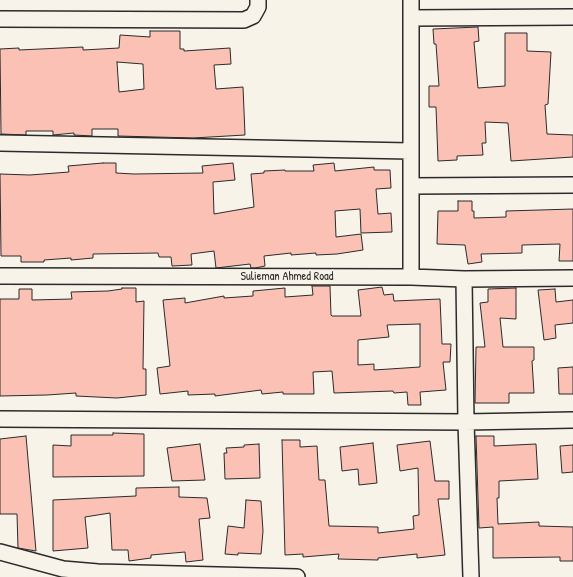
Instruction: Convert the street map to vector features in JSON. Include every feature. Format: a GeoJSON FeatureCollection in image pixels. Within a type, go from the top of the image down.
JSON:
{"type":"FeatureCollection","features":[{"type":"Feature","properties":{"kind":"street"},"geometry":{"type":"LineString","coordinates":[[0,19],[244,20],[253,16],[258,7],[258,0]]}},
{"type":"Feature","properties":{"kind":"street"},"geometry":{"type":"LineString","coordinates":[[411,0],[411,277]]}},
{"type":"Feature","properties":{"kind":"street"},"geometry":{"type":"LineString","coordinates":[[411,18],[573,17]]}},
{"type":"Feature","properties":{"kind":"street"},"geometry":{"type":"LineString","coordinates":[[0,143],[410,152]]}},
{"type":"Feature","properties":{"kind":"street"},"geometry":{"type":"LineString","coordinates":[[411,186],[573,185]]}},
{"type":"Feature","properties":{"kind":"street","name":"Sulieman Ahmed Road"},"geometry":{"type":"LineString","coordinates":[[0,276],[411,277],[464,279],[573,278]]}},
{"type":"Feature","properties":{"kind":"street"},"geometry":{"type":"LineString","coordinates":[[464,279],[466,422],[471,577]]}},
{"type":"Feature","properties":{"kind":"street"},"geometry":{"type":"LineString","coordinates":[[0,419],[466,422],[573,420]]}},
{"type":"Feature","properties":{"kind":"street"},"geometry":{"type":"LineString","coordinates":[[0,552],[63,569],[98,572],[297,577]]}},
{"type":"Feature","properties":{"kind":"building"},"geometry":{"type":"Polygon","coordinates":[[[478,27],[479,41],[474,42],[478,88],[505,86],[505,33],[527,33],[527,51],[551,52],[548,104],[545,105],[547,134],[573,135],[573,157],[511,161],[508,123],[485,122],[486,143],[482,143],[483,155],[457,156],[457,160],[438,161],[436,107],[429,107],[429,86],[439,86],[436,44],[434,44],[433,29],[478,27]]]}},
{"type":"Feature","properties":{"kind":"building"},"geometry":{"type":"Polygon","coordinates":[[[150,31],[180,31],[180,49],[184,49],[184,51],[230,48],[231,64],[214,65],[216,89],[243,87],[245,135],[193,138],[118,136],[118,129],[92,129],[92,136],[74,135],[74,133],[53,135],[53,131],[26,131],[26,135],[1,134],[0,49],[19,48],[19,50],[83,47],[83,50],[119,48],[120,35],[150,37],[150,31]],[[117,62],[119,92],[144,89],[143,64],[117,62]]]}},
{"type":"Feature","properties":{"kind":"building"},"geometry":{"type":"Polygon","coordinates":[[[116,163],[116,173],[134,174],[203,173],[202,166],[233,163],[235,180],[213,182],[214,214],[254,207],[251,174],[264,173],[264,171],[285,170],[314,171],[313,165],[334,163],[335,171],[374,167],[374,170],[390,170],[391,188],[376,189],[378,214],[391,213],[392,232],[361,233],[360,209],[335,211],[336,237],[361,234],[363,250],[337,254],[316,255],[316,253],[291,255],[291,253],[264,256],[265,266],[255,268],[251,268],[250,264],[216,268],[214,251],[191,254],[192,265],[172,266],[171,257],[159,257],[158,253],[93,254],[93,258],[44,260],[44,262],[21,262],[21,256],[1,256],[0,174],[30,175],[69,172],[68,166],[116,163]]]}},
{"type":"Feature","properties":{"kind":"building"},"geometry":{"type":"Polygon","coordinates":[[[458,201],[472,201],[474,218],[506,217],[506,211],[573,209],[573,261],[559,261],[560,244],[522,245],[522,253],[481,254],[482,262],[468,264],[465,245],[437,244],[438,211],[458,211],[458,201]]]}},
{"type":"Feature","properties":{"kind":"building"},"geometry":{"type":"Polygon","coordinates":[[[312,286],[330,286],[332,316],[361,316],[358,290],[382,287],[384,295],[393,294],[394,301],[440,299],[442,344],[451,344],[450,362],[443,362],[446,390],[420,392],[421,405],[408,405],[407,392],[334,393],[332,371],[313,372],[314,394],[283,394],[283,392],[262,394],[261,390],[215,396],[215,394],[188,395],[188,391],[160,394],[157,368],[170,366],[163,300],[185,298],[185,303],[224,296],[224,298],[253,296],[253,291],[285,288],[285,297],[313,295],[312,286]],[[420,324],[387,325],[389,337],[358,340],[358,365],[374,364],[374,370],[420,367],[420,324]]]}},
{"type":"Feature","properties":{"kind":"building"},"geometry":{"type":"Polygon","coordinates":[[[122,288],[136,288],[136,302],[144,301],[143,369],[146,369],[146,395],[117,398],[76,396],[76,393],[0,396],[0,299],[19,299],[19,289],[32,289],[32,300],[72,299],[71,292],[108,291],[122,288]]]}},
{"type":"Feature","properties":{"kind":"building"},"geometry":{"type":"Polygon","coordinates":[[[516,288],[516,319],[500,318],[503,347],[534,347],[534,360],[532,361],[534,393],[509,393],[509,403],[475,403],[476,347],[485,347],[480,303],[488,302],[488,289],[516,288]]]}},
{"type":"Feature","properties":{"kind":"building"},"geometry":{"type":"Polygon","coordinates":[[[555,289],[556,302],[573,300],[573,323],[555,325],[556,338],[544,340],[538,290],[555,289]]]}},
{"type":"Feature","properties":{"kind":"building"},"geometry":{"type":"Polygon","coordinates":[[[573,367],[573,394],[559,394],[558,368],[573,367]]]}},
{"type":"Feature","properties":{"kind":"building"},"geometry":{"type":"Polygon","coordinates":[[[113,433],[144,434],[144,476],[53,477],[53,445],[71,446],[71,435],[113,435],[113,433]]]}},
{"type":"Feature","properties":{"kind":"building"},"geometry":{"type":"Polygon","coordinates":[[[26,436],[36,551],[18,548],[17,514],[0,514],[0,439],[26,436]]]}},
{"type":"Feature","properties":{"kind":"building"},"geometry":{"type":"Polygon","coordinates":[[[476,436],[494,436],[494,446],[536,444],[538,479],[499,481],[499,498],[497,498],[498,524],[539,522],[539,526],[573,527],[573,561],[560,561],[560,557],[493,558],[493,527],[479,528],[476,436]]]}},
{"type":"Feature","properties":{"kind":"building"},"geometry":{"type":"Polygon","coordinates":[[[282,440],[300,440],[300,447],[317,446],[319,480],[325,480],[329,526],[378,527],[378,533],[414,529],[413,516],[419,515],[418,468],[400,471],[397,445],[430,441],[435,481],[449,481],[449,499],[438,499],[445,555],[417,558],[417,554],[378,558],[378,560],[338,559],[339,554],[303,557],[303,554],[285,555],[282,440]]]}},
{"type":"Feature","properties":{"kind":"building"},"geometry":{"type":"Polygon","coordinates":[[[373,443],[377,483],[359,485],[358,469],[342,471],[340,447],[373,443]]]}},
{"type":"Feature","properties":{"kind":"building"},"geometry":{"type":"Polygon","coordinates":[[[200,444],[205,480],[172,481],[167,448],[200,444]]]}},
{"type":"Feature","properties":{"kind":"building"},"geometry":{"type":"Polygon","coordinates":[[[259,444],[260,478],[225,479],[224,453],[227,453],[226,448],[259,444]]]}},
{"type":"Feature","properties":{"kind":"building"},"geometry":{"type":"Polygon","coordinates":[[[573,445],[573,472],[562,473],[560,446],[573,445]]]}},
{"type":"Feature","properties":{"kind":"building"},"geometry":{"type":"Polygon","coordinates":[[[179,487],[179,497],[207,498],[210,518],[199,519],[203,560],[186,562],[185,552],[151,555],[151,558],[129,561],[128,550],[112,550],[110,513],[85,517],[88,548],[53,551],[53,500],[136,496],[136,488],[179,487]]]}},
{"type":"Feature","properties":{"kind":"building"},"geometry":{"type":"Polygon","coordinates":[[[246,500],[261,501],[263,531],[261,554],[225,554],[228,526],[244,528],[246,500]]]}}]}
